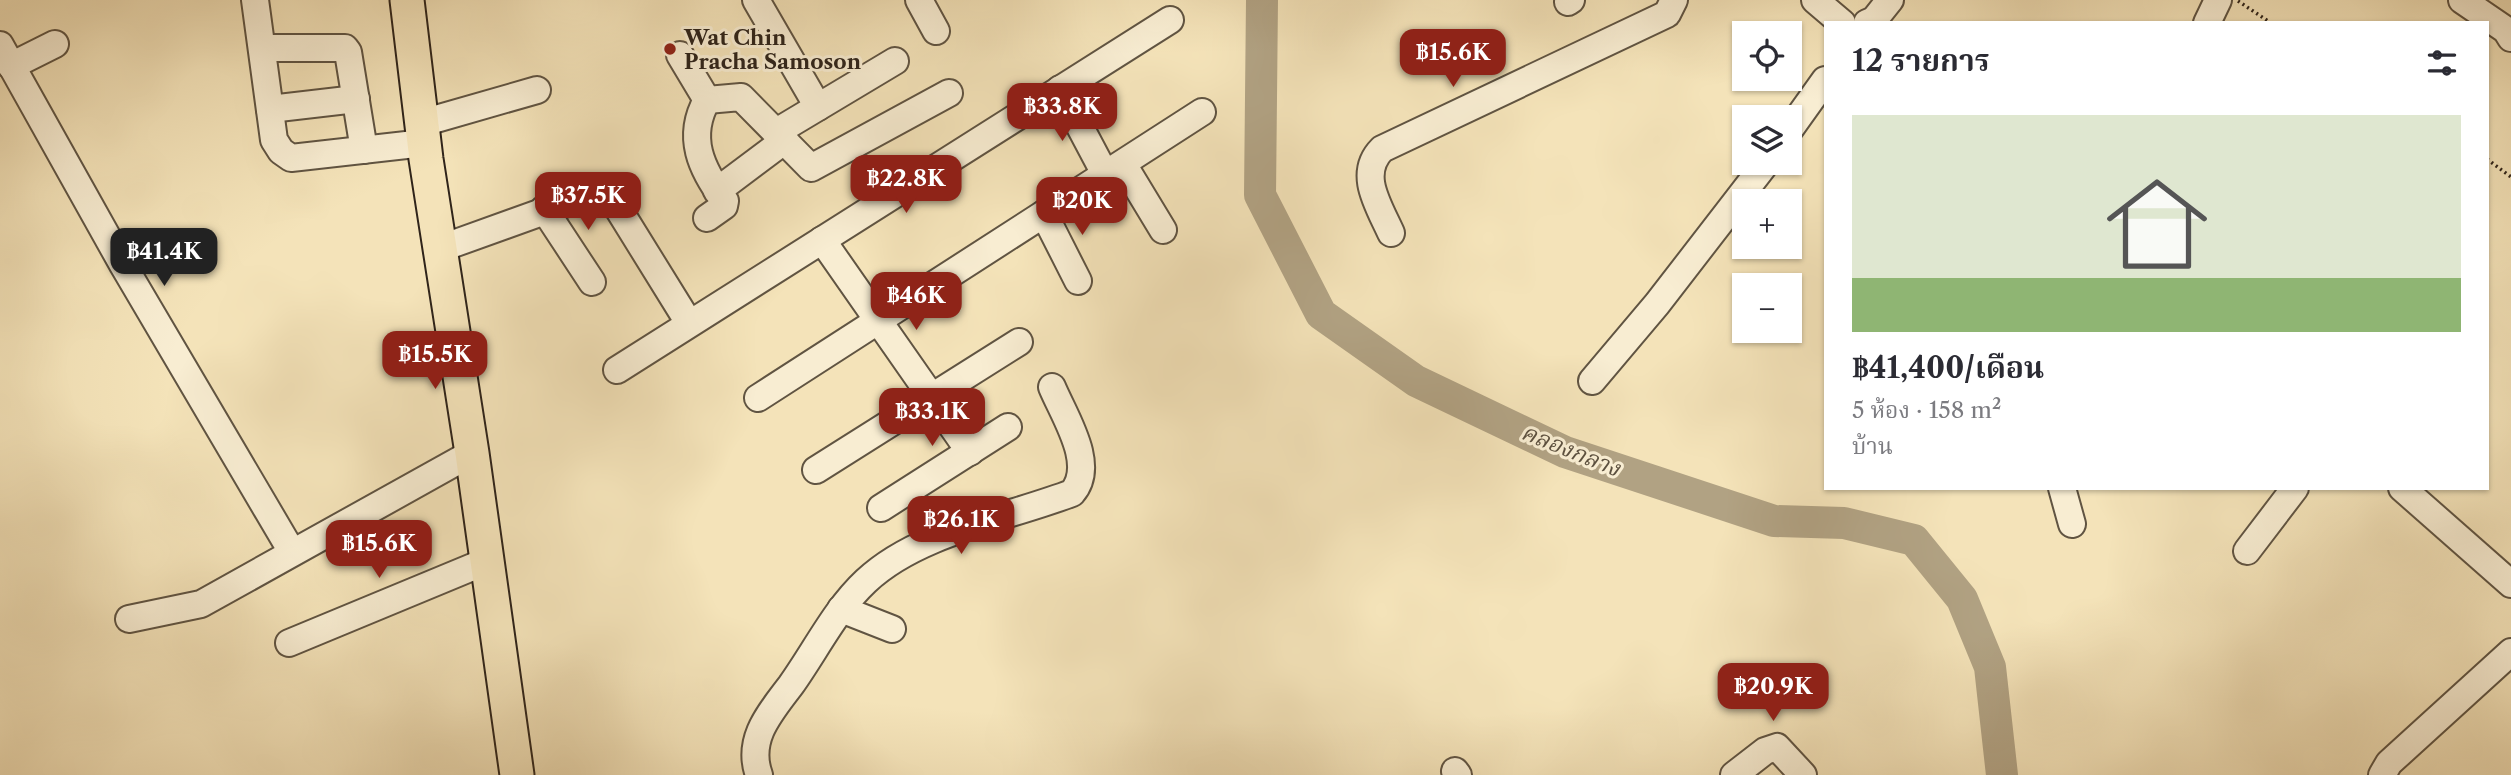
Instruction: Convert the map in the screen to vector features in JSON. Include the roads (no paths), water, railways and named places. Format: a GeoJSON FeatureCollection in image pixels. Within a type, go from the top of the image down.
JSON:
{"type":"FeatureCollection","features":[{"type":"Feature","properties":{"kind":"main road"},"geometry":{"type":"LineString","coordinates":[[407,0],[439,249],[472,453],[517,775]]}},
{"type":"Feature","properties":{"kind":"street"},"geometry":{"type":"LineString","coordinates":[[255,0],[274,140],[290,158],[364,150],[423,133],[537,90]]}},
{"type":"Feature","properties":{"kind":"street"},"geometry":{"type":"LineString","coordinates":[[756,0],[818,107]]}},
{"type":"Feature","properties":{"kind":"street"},"geometry":{"type":"LineString","coordinates":[[919,0],[936,31]]}},
{"type":"Feature","properties":{"kind":"street"},"geometry":{"type":"LineString","coordinates":[[1391,233],[1369,173],[1372,159],[1382,149],[1667,14],[1674,0]]}},
{"type":"Feature","properties":{"kind":"street"},"geometry":{"type":"LineString","coordinates":[[1815,0],[1840,21]]}},
{"type":"Feature","properties":{"kind":"street"},"geometry":{"type":"LineString","coordinates":[[1872,21],[1890,0]]}},
{"type":"Feature","properties":{"kind":"street"},"geometry":{"type":"LineString","coordinates":[[2208,21],[2218,0]]}},
{"type":"Feature","properties":{"kind":"street"},"geometry":{"type":"LineString","coordinates":[[2462,0],[2506,30],[2511,38]]}},
{"type":"Feature","properties":{"kind":"street"},"geometry":{"type":"LineString","coordinates":[[617,370],[1170,20]]}},
{"type":"Feature","properties":{"kind":"street"},"geometry":{"type":"LineString","coordinates":[[55,44],[6,56],[292,552]]}},
{"type":"Feature","properties":{"kind":"street"},"geometry":{"type":"LineString","coordinates":[[261,47],[345,48],[348,52],[364,150]]}},
{"type":"Feature","properties":{"kind":"street"},"geometry":{"type":"LineString","coordinates":[[680,55],[708,100]]}},
{"type":"Feature","properties":{"kind":"street"},"geometry":{"type":"LineString","coordinates":[[717,191],[781,135],[818,107],[895,61]]}},
{"type":"Feature","properties":{"kind":"street"},"geometry":{"type":"LineString","coordinates":[[1802,112],[1824,81]]}},
{"type":"Feature","properties":{"kind":"street"},"geometry":{"type":"LineString","coordinates":[[1060,89],[1114,169],[1163,230]]}},
{"type":"Feature","properties":{"kind":"street"},"geometry":{"type":"LineString","coordinates":[[708,100],[741,97],[781,135],[806,166],[816,167],[949,93]]}},
{"type":"Feature","properties":{"kind":"street"},"geometry":{"type":"LineString","coordinates":[[270,109],[356,99]]}},
{"type":"Feature","properties":{"kind":"street"},"geometry":{"type":"LineString","coordinates":[[707,218],[724,206],[725,201],[698,153],[699,115],[708,100]]}},
{"type":"Feature","properties":{"kind":"street"},"geometry":{"type":"LineString","coordinates":[[758,398],[1202,112]]}},
{"type":"Feature","properties":{"kind":"street"},"geometry":{"type":"LineString","coordinates":[[1592,381],[1657,304],[1757,175]]}},
{"type":"Feature","properties":{"kind":"street"},"geometry":{"type":"LineString","coordinates":[[439,249],[606,188],[689,323]]}},
{"type":"Feature","properties":{"kind":"street"},"geometry":{"type":"LineString","coordinates":[[544,209],[592,282]]}},
{"type":"Feature","properties":{"kind":"street"},"geometry":{"type":"LineString","coordinates":[[1044,214],[1078,281]]}},
{"type":"Feature","properties":{"kind":"street"},"geometry":{"type":"LineString","coordinates":[[822,240],[970,452]]}},
{"type":"Feature","properties":{"kind":"street"},"geometry":{"type":"LineString","coordinates":[[816,470],[1019,342]]}},
{"type":"Feature","properties":{"kind":"street"},"geometry":{"type":"LineString","coordinates":[[759,775],[754,762],[754,743],[775,705],[841,609],[886,565],[964,529],[1072,493],[1081,483],[1083,463],[1052,387]]}},
{"type":"Feature","properties":{"kind":"street"},"geometry":{"type":"LineString","coordinates":[[881,508],[1007,427]]}},
{"type":"Feature","properties":{"kind":"street"},"geometry":{"type":"LineString","coordinates":[[129,619],[155,611],[201,604],[472,453]]}},
{"type":"Feature","properties":{"kind":"street"},"geometry":{"type":"LineString","coordinates":[[2063,490],[2072,524]]}},
{"type":"Feature","properties":{"kind":"street"},"geometry":{"type":"LineString","coordinates":[[2247,551],[2293,490]]}},
{"type":"Feature","properties":{"kind":"street"},"geometry":{"type":"LineString","coordinates":[[2404,490],[2511,584]]}},
{"type":"Feature","properties":{"kind":"street"},"geometry":{"type":"LineString","coordinates":[[289,643],[487,561]]}},
{"type":"Feature","properties":{"kind":"street"},"geometry":{"type":"LineString","coordinates":[[841,609],[892,629]]}},
{"type":"Feature","properties":{"kind":"street"},"geometry":{"type":"LineString","coordinates":[[2382,775],[2389,763],[2511,652]]}},
{"type":"Feature","properties":{"kind":"street"},"geometry":{"type":"LineString","coordinates":[[1734,775],[1765,751],[1777,747],[1803,775]]}},
{"type":"Feature","properties":{"kind":"waterway","name":"คลองกลาง"},"geometry":{"type":"LineString","coordinates":[[1262,0],[1260,195],[1321,314],[1416,381],[1565,452],[1774,521],[1844,523],[1914,540],[1962,599],[1990,667],[2002,775]]}},
{"type":"Feature","properties":{"kind":"place","name":"Wat Chin Pracha Samoson"},"geometry":{"type":"Point","coordinates":[670,49]}}]}
